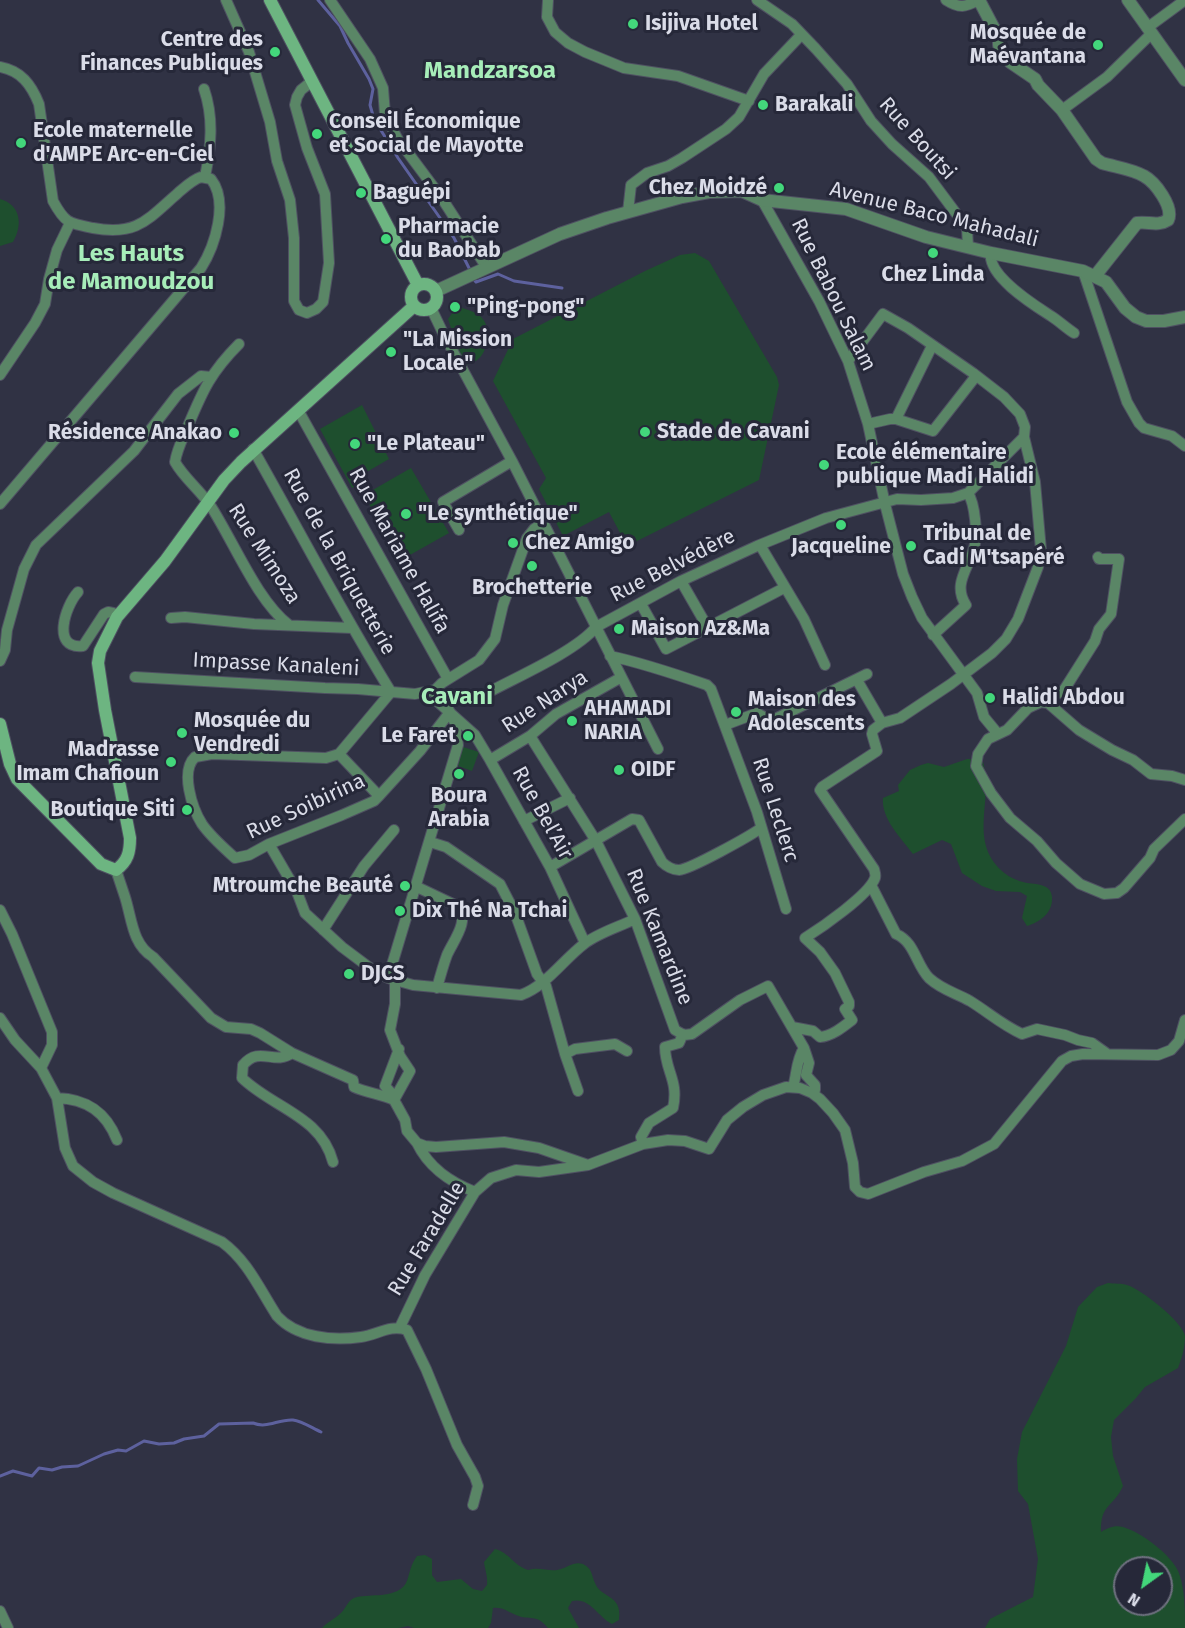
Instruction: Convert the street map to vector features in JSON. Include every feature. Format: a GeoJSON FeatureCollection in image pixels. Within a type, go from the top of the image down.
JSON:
{"type":"FeatureCollection","features":[{"type":"Feature","properties":{"kind":"main road"},"geometry":{"type":"LineString","coordinates":[[270,0],[418,285]]}},
{"type":"Feature","properties":{"kind":"main road"},"geometry":{"type":"LineString","coordinates":[[426,284],[436,291],[436,300],[431,308],[424,310],[414,306],[411,295],[418,285],[426,284]]}},
{"type":"Feature","properties":{"kind":"main road"},"geometry":{"type":"LineString","coordinates":[[0,724],[10,764],[17,779],[60,820],[100,864],[116,870],[127,860],[130,850],[129,826],[105,710],[98,663],[100,651],[117,617],[165,561],[224,480],[253,449],[414,306]]}},
{"type":"Feature","properties":{"kind":"street"},"geometry":{"type":"LineString","coordinates":[[226,0],[249,52],[270,122],[277,161],[290,200],[294,238],[294,301],[299,310],[307,313],[323,303],[329,263],[325,194],[307,148],[295,105],[301,90],[311,82]]}},
{"type":"Feature","properties":{"kind":"street"},"geometry":{"type":"LineString","coordinates":[[330,0],[370,59],[383,88],[385,114],[397,138],[441,197],[487,268]]}},
{"type":"Feature","properties":{"kind":"street"},"geometry":{"type":"LineString","coordinates":[[548,0],[547,17],[555,32],[568,43],[585,52],[624,68],[678,76],[748,100]]}},
{"type":"Feature","properties":{"kind":"street","name":"Rue Boutsi"},"geometry":{"type":"LineString","coordinates":[[757,0],[792,24],[847,84],[871,121],[928,177],[967,228],[968,247]]}},
{"type":"Feature","properties":{"kind":"street"},"geometry":{"type":"LineString","coordinates":[[946,0],[964,8],[979,0],[999,38],[999,45],[1010,62],[1035,80],[1062,110],[1096,159],[1147,177],[1168,206],[1170,215],[1168,220],[1156,224],[1137,223],[1095,276],[1106,282],[1125,308],[1136,317],[1146,321],[1164,321],[1185,317]]}},
{"type":"Feature","properties":{"kind":"street"},"geometry":{"type":"LineString","coordinates":[[1128,0],[1185,80]]}},
{"type":"Feature","properties":{"kind":"street"},"geometry":{"type":"LineString","coordinates":[[1062,110],[1107,77],[1149,31],[1185,0]]}},
{"type":"Feature","properties":{"kind":"street"},"geometry":{"type":"LineString","coordinates":[[628,212],[631,185],[639,177],[682,158],[726,129],[739,117],[764,74],[801,35]]}},
{"type":"Feature","properties":{"kind":"street"},"geometry":{"type":"LineString","coordinates":[[0,67],[20,73],[34,90],[39,104],[53,201],[69,223],[116,231],[138,226],[196,179],[205,177],[211,179],[215,184],[220,197],[213,245],[205,261],[180,294],[0,504]]}},
{"type":"Feature","properties":{"kind":"street"},"geometry":{"type":"LineString","coordinates":[[204,89],[211,126],[210,152],[205,177]]}},
{"type":"Feature","properties":{"kind":"street","name":"Avenue Baco Mahadali"},"geometry":{"type":"LineString","coordinates":[[436,291],[560,234],[682,197],[710,192],[742,191],[762,200],[846,209],[910,232],[991,253],[1083,271],[1095,276]]}},
{"type":"Feature","properties":{"kind":"street","name":"Rue Babou Salam"},"geometry":{"type":"LineString","coordinates":[[762,200],[819,301],[849,361],[868,424],[903,574],[922,618],[977,693],[984,717],[998,734]]}},
{"type":"Feature","properties":{"kind":"street"},"geometry":{"type":"LineString","coordinates":[[0,375],[45,304],[57,250],[69,223]]}},
{"type":"Feature","properties":{"kind":"street"},"geometry":{"type":"LineString","coordinates":[[991,253],[990,258],[1009,286],[1074,333]]}},
{"type":"Feature","properties":{"kind":"street"},"geometry":{"type":"LineString","coordinates":[[1083,271],[1127,402],[1139,423],[1144,428],[1172,436],[1185,446]]}},
{"type":"Feature","properties":{"kind":"street"},"geometry":{"type":"LineString","coordinates":[[431,308],[442,333],[512,461],[658,749]]}},
{"type":"Feature","properties":{"kind":"street"},"geometry":{"type":"LineString","coordinates":[[792,1027],[813,1031],[820,1037],[825,1037],[836,1033],[852,1020],[845,1008],[849,1006],[849,1002],[835,973],[820,952],[806,938],[831,921],[870,885],[875,875],[874,869],[820,790],[878,751],[872,732],[882,723],[900,718],[964,675],[1006,639],[1018,619],[1038,567],[1041,550],[1035,482],[1024,437],[1025,427],[1020,414],[1004,397],[884,314],[849,361]]}},
{"type":"Feature","properties":{"kind":"street"},"geometry":{"type":"LineString","coordinates":[[0,661],[5,650],[7,630],[24,569],[36,545],[134,451],[178,394],[201,376],[210,377],[239,344]]}},
{"type":"Feature","properties":{"kind":"street"},"geometry":{"type":"LineString","coordinates":[[896,419],[932,346]]}},
{"type":"Feature","properties":{"kind":"street"},"geometry":{"type":"LineString","coordinates":[[868,424],[896,419],[933,431],[976,376]]}},
{"type":"Feature","properties":{"kind":"street","name":"Rue Mimoza"},"geometry":{"type":"LineString","coordinates":[[210,377],[181,441],[175,462],[181,473],[208,503],[271,608],[289,625]]}},
{"type":"Feature","properties":{"kind":"street","name":"Rue Mariame Halifa"},"geometry":{"type":"LineString","coordinates":[[298,410],[448,679]]}},
{"type":"Feature","properties":{"kind":"street"},"geometry":{"type":"LineString","coordinates":[[933,635],[966,605],[961,598],[959,588],[976,540],[974,507],[968,493],[1024,437]]}},
{"type":"Feature","properties":{"kind":"street","name":"Rue de la Briquetterie"},"geometry":{"type":"LineString","coordinates":[[253,449],[352,628],[391,692]]}},
{"type":"Feature","properties":{"kind":"street"},"geometry":{"type":"LineString","coordinates":[[459,530],[443,502],[512,461]]}},
{"type":"Feature","properties":{"kind":"street","name":"Rue Belvédère"},"geometry":{"type":"LineString","coordinates":[[491,691],[553,658],[590,634],[596,627],[681,581],[760,545],[826,518],[897,499],[954,498],[968,493]]}},
{"type":"Feature","properties":{"kind":"street"},"geometry":{"type":"LineString","coordinates":[[437,694],[444,690],[448,679],[479,660],[495,639],[503,605],[527,538],[543,523]]}},
{"type":"Feature","properties":{"kind":"street"},"geometry":{"type":"LineString","coordinates":[[760,545],[804,619],[825,665]]}},
{"type":"Feature","properties":{"kind":"street"},"geometry":{"type":"LineString","coordinates":[[1048,703],[1053,696],[1064,690],[1095,640],[1099,629],[1111,614],[1119,559],[1103,560],[1098,556]]}},
{"type":"Feature","properties":{"kind":"street"},"geometry":{"type":"LineString","coordinates":[[681,581],[708,628]]}},
{"type":"Feature","properties":{"kind":"street"},"geometry":{"type":"LineString","coordinates":[[666,650],[784,588]]}},
{"type":"Feature","properties":{"kind":"street"},"geometry":{"type":"LineString","coordinates":[[78,592],[71,604],[63,632],[68,644],[83,646],[104,614],[113,613],[117,617]]}},
{"type":"Feature","properties":{"kind":"street"},"geometry":{"type":"LineString","coordinates":[[641,604],[666,650],[670,672]]}},
{"type":"Feature","properties":{"kind":"street"},"geometry":{"type":"LineString","coordinates":[[171,618],[352,628]]}},
{"type":"Feature","properties":{"kind":"street","name":"Rue Leclerc"},"geometry":{"type":"LineString","coordinates":[[610,656],[670,672],[707,685],[711,689],[761,828],[786,909]]}},
{"type":"Feature","properties":{"kind":"street","name":"Impasse Kanaleni"},"geometry":{"type":"LineString","coordinates":[[135,676],[437,694]]}},
{"type":"Feature","properties":{"kind":"street"},"geometry":{"type":"LineString","coordinates":[[725,725],[758,712],[771,722],[862,677],[882,723]]}},
{"type":"Feature","properties":{"kind":"street","name":"Rue Narya"},"geometry":{"type":"LineString","coordinates":[[490,760],[530,736],[556,714],[620,678]]}},
{"type":"Feature","properties":{"kind":"street","name":"Rue Soibirina"},"geometry":{"type":"LineString","coordinates":[[391,692],[339,754],[326,758],[305,759],[212,754],[195,757],[190,761],[187,774],[201,822],[235,858],[249,855],[269,844],[374,801],[420,751],[450,712]]}},
{"type":"Feature","properties":{"kind":"street","name":"Rue Bel’Air"},"geometry":{"type":"LineString","coordinates":[[437,694],[450,712],[475,735],[490,760],[550,867],[585,943]]}},
{"type":"Feature","properties":{"kind":"street"},"geometry":{"type":"LineString","coordinates":[[1185,780],[1151,774],[1133,760],[1078,730],[1048,703],[1041,702],[1029,708],[1007,730],[988,739],[978,754],[976,766],[990,793],[1010,818],[1037,841],[1056,863],[1080,884],[1093,891],[1109,895],[1117,894],[1150,858],[1154,849],[1185,819]]}},
{"type":"Feature","properties":{"kind":"street"},"geometry":{"type":"LineString","coordinates":[[394,1099],[410,1071],[400,1056],[390,1030],[395,1004],[391,979],[415,886],[458,745],[455,723],[450,712]]}},
{"type":"Feature","properties":{"kind":"street","name":"Rue Kamardine"},"geometry":{"type":"LineString","coordinates":[[530,736],[596,841],[635,919],[675,1030],[682,1034],[692,1034],[740,1000],[768,986],[792,1027]]}},
{"type":"Feature","properties":{"kind":"street"},"geometry":{"type":"LineString","coordinates":[[339,754],[379,796]]}},
{"type":"Feature","properties":{"kind":"street"},"geometry":{"type":"LineString","coordinates":[[524,821],[570,798]]}},
{"type":"Feature","properties":{"kind":"street"},"geometry":{"type":"LineString","coordinates":[[550,867],[632,819],[639,820],[662,862],[667,867],[680,870],[745,840],[761,828]]}},
{"type":"Feature","properties":{"kind":"street"},"geometry":{"type":"LineString","coordinates":[[322,930],[364,866],[394,830]]}},
{"type":"Feature","properties":{"kind":"street"},"geometry":{"type":"LineString","coordinates":[[430,842],[446,847],[500,884],[515,913],[537,974],[546,986],[578,1091]]}},
{"type":"Feature","properties":{"kind":"street"},"geometry":{"type":"LineString","coordinates":[[269,844],[297,892],[305,912],[322,930],[356,958],[391,979],[413,985],[521,995],[530,992],[543,982],[585,943],[635,919]]}},
{"type":"Feature","properties":{"kind":"street"},"geometry":{"type":"LineString","coordinates":[[116,870],[134,934],[143,951],[153,957],[211,1018],[226,1027],[251,1029],[292,1053],[353,1080],[354,1087],[362,1091],[394,1099]]}},
{"type":"Feature","properties":{"kind":"street"},"geometry":{"type":"LineString","coordinates":[[870,885],[896,934],[904,938],[921,968],[945,990],[970,1002],[994,1020],[1022,1034],[1037,1029],[1065,1035],[1092,1043],[1106,1053]]}},
{"type":"Feature","properties":{"kind":"street"},"geometry":{"type":"LineString","coordinates":[[415,886],[457,906],[462,911],[460,930],[448,953],[437,988]]}},
{"type":"Feature","properties":{"kind":"street"},"geometry":{"type":"LineString","coordinates":[[0,910],[52,1032],[52,1045],[41,1068]]}},
{"type":"Feature","properties":{"kind":"street"},"geometry":{"type":"LineString","coordinates":[[0,1018],[15,1040],[41,1068],[57,1098],[65,1148],[73,1166],[93,1182],[113,1194],[222,1242],[244,1263],[283,1323],[305,1334],[361,1338],[400,1327],[407,1330],[457,1444],[475,1477],[478,1486],[473,1505]]}},
{"type":"Feature","properties":{"kind":"street"},"geometry":{"type":"LineString","coordinates":[[804,1048],[798,1056],[799,1066],[794,1075],[793,1087],[812,1093],[833,1113],[845,1130],[853,1163],[855,1187],[860,1192],[868,1194],[924,1172],[962,1161],[994,1144],[1062,1061],[1071,1056],[1106,1053],[1158,1054],[1171,1050],[1179,1041],[1185,1020]]}},
{"type":"Feature","properties":{"kind":"street"},"geometry":{"type":"LineString","coordinates":[[792,1027],[804,1048],[809,1063],[806,1075],[815,1085],[812,1093]]}},
{"type":"Feature","properties":{"kind":"street"},"geometry":{"type":"LineString","coordinates":[[643,1144],[641,1137],[649,1123],[673,1108],[675,1089],[665,1047],[679,1043],[682,1034]]}},
{"type":"Feature","properties":{"kind":"street"},"geometry":{"type":"LineString","coordinates":[[565,1054],[575,1049],[615,1044],[627,1051]]}},
{"type":"Feature","properties":{"kind":"street"},"geometry":{"type":"LineString","coordinates":[[399,1049],[385,1086],[405,1120],[407,1131],[434,1168],[449,1180],[475,1192]]}},
{"type":"Feature","properties":{"kind":"street"},"geometry":{"type":"LineString","coordinates":[[292,1053],[283,1058],[258,1054],[243,1065],[242,1078],[310,1125],[330,1150],[333,1162]]}},
{"type":"Feature","properties":{"kind":"street","name":"Rue Faradelle"},"geometry":{"type":"LineString","coordinates":[[400,1327],[425,1275],[475,1192],[491,1178],[516,1170],[539,1172],[588,1165],[643,1144],[668,1140],[685,1141],[709,1149],[734,1113],[763,1095],[786,1087],[793,1087]]}},
{"type":"Feature","properties":{"kind":"street"},"geometry":{"type":"LineString","coordinates":[[57,1098],[75,1100],[97,1110],[117,1140]]}},
{"type":"Feature","properties":{"kind":"street"},"geometry":{"type":"LineString","coordinates":[[417,1143],[425,1146],[445,1147],[504,1142],[540,1148],[588,1165]]}},
{"type":"Feature","properties":{"kind":"street"},"geometry":{"type":"LineString","coordinates":[[0,1611],[8,1628]]}},
{"type":"Feature","properties":{"kind":"green space"},"geometry":{"type":"Polygon","coordinates":[[[0,199],[16,211],[19,223],[13,242],[0,246],[0,199]]]}},
{"type":"Feature","properties":{"kind":"green space","name":"Stade de Cavani"},"geometry":{"type":"Polygon","coordinates":[[[695,253],[709,261],[777,377],[779,385],[759,480],[627,546],[609,512],[563,536],[539,489],[546,478],[493,381],[513,339],[645,271],[680,255],[695,253]]]}},
{"type":"Feature","properties":{"kind":"green space"},"geometry":{"type":"Polygon","coordinates":[[[457,306],[472,311],[484,320],[488,338],[481,356],[474,362],[463,366],[446,332],[451,328],[448,319],[457,306]]]}},
{"type":"Feature","properties":{"kind":"green space","name":"\"Le Plateau\""},"geometry":{"type":"Polygon","coordinates":[[[362,405],[389,459],[358,477],[361,483],[352,488],[320,429],[362,405]]]}},
{"type":"Feature","properties":{"kind":"green space","name":"\"Le synthétique\""},"geometry":{"type":"Polygon","coordinates":[[[411,468],[449,533],[401,560],[364,495],[411,468]]]}},
{"type":"Feature","properties":{"kind":"green space"},"geometry":{"type":"Polygon","coordinates":[[[460,746],[479,752],[472,771],[453,764],[460,746]]]}},
{"type":"Feature","properties":{"kind":"green space"},"geometry":{"type":"Polygon","coordinates":[[[967,759],[983,762],[986,776],[984,833],[986,846],[992,859],[1009,876],[1023,882],[1045,886],[1051,892],[1052,903],[1048,912],[1041,919],[1027,926],[1022,918],[1027,896],[1020,892],[996,891],[982,886],[962,873],[951,844],[942,840],[913,854],[893,828],[885,813],[883,798],[899,791],[898,785],[910,770],[928,763],[944,767],[967,759]]]}},
{"type":"Feature","properties":{"kind":"green space"},"geometry":{"type":"Polygon","coordinates":[[[1108,1283],[1125,1284],[1151,1299],[1177,1323],[1185,1336],[1178,1368],[1145,1387],[1114,1420],[1111,1437],[1113,1456],[1123,1486],[1105,1511],[1101,1532],[1117,1526],[1123,1527],[1147,1539],[1167,1556],[1113,1556],[1113,1616],[1173,1616],[1173,1563],[1179,1573],[1182,1587],[1185,1628],[985,1628],[990,1619],[1033,1597],[1038,1559],[1028,1504],[1018,1491],[1017,1459],[1022,1432],[1066,1346],[1078,1307],[1097,1287],[1108,1283]]]}},
{"type":"Feature","properties":{"kind":"green space"},"geometry":{"type":"Polygon","coordinates":[[[495,1549],[528,1570],[557,1570],[574,1564],[583,1564],[590,1570],[598,1588],[618,1605],[619,1620],[612,1624],[589,1604],[572,1601],[568,1608],[579,1628],[548,1628],[540,1620],[493,1608],[488,1628],[414,1628],[408,1626],[322,1628],[341,1613],[354,1598],[388,1594],[399,1590],[406,1583],[417,1556],[425,1555],[432,1559],[432,1575],[437,1582],[461,1579],[473,1589],[482,1591],[487,1585],[484,1562],[495,1549]]]}},
{"type":"Feature","properties":{"kind":"waterway"},"geometry":{"type":"LineString","coordinates":[[318,0],[340,26],[369,79],[373,89],[370,105],[374,119],[398,158],[454,238],[471,272]]}},
{"type":"Feature","properties":{"kind":"waterway"},"geometry":{"type":"LineString","coordinates":[[473,278],[476,282],[498,274],[514,281],[562,288]]}},
{"type":"Feature","properties":{"kind":"waterway"},"geometry":{"type":"LineString","coordinates":[[0,1476],[13,1471],[32,1476],[39,1468],[52,1470],[78,1466],[104,1454],[118,1450],[126,1451],[144,1441],[159,1444],[174,1443],[204,1436],[219,1424],[263,1425],[293,1420],[321,1432]]}},
{"type":"Feature","properties":{"kind":"place","name":"Isijiva Hotel"},"geometry":{"type":"Point","coordinates":[633,24]}},
{"type":"Feature","properties":{"kind":"place","name":"Mosquée de Maévantana"},"geometry":{"type":"Point","coordinates":[1098,45]}},
{"type":"Feature","properties":{"kind":"place","name":"Centre des Finances Publiques"},"geometry":{"type":"Point","coordinates":[275,52]}},
{"type":"Feature","properties":{"kind":"place","name":"Barakali"},"geometry":{"type":"Point","coordinates":[763,105]}},
{"type":"Feature","properties":{"kind":"place","name":"Conseil Économique et Social de Mayotte"},"geometry":{"type":"Point","coordinates":[317,134]}},
{"type":"Feature","properties":{"kind":"place","name":"Ecole maternelle d'AMPE Arc-en-Ciel"},"geometry":{"type":"Point","coordinates":[21,143]}},
{"type":"Feature","properties":{"kind":"place","name":"Chez Moidzé"},"geometry":{"type":"Point","coordinates":[779,188]}},
{"type":"Feature","properties":{"kind":"place","name":"Baguépi"},"geometry":{"type":"Point","coordinates":[361,193]}},
{"type":"Feature","properties":{"kind":"place","name":"Pharmacie du Baobab"},"geometry":{"type":"Point","coordinates":[386,239]}},
{"type":"Feature","properties":{"kind":"place","name":"Chez Linda"},"geometry":{"type":"Point","coordinates":[933,253]}},
{"type":"Feature","properties":{"kind":"place","name":"\"Ping-pong\""},"geometry":{"type":"Point","coordinates":[455,307]}},
{"type":"Feature","properties":{"kind":"place","name":"\"La Mission Locale\""},"geometry":{"type":"Point","coordinates":[391,352]}},
{"type":"Feature","properties":{"kind":"place","name":"Stade de Cavani"},"geometry":{"type":"Point","coordinates":[645,432]}},
{"type":"Feature","properties":{"kind":"place","name":"Résidence Anakao"},"geometry":{"type":"Point","coordinates":[234,433]}},
{"type":"Feature","properties":{"kind":"place","name":"\"Le Plateau\""},"geometry":{"type":"Point","coordinates":[355,444]}},
{"type":"Feature","properties":{"kind":"place","name":"Ecole élémentaire publique Madi Halidi"},"geometry":{"type":"Point","coordinates":[824,465]}},
{"type":"Feature","properties":{"kind":"place","name":"\"Le synthétique\""},"geometry":{"type":"Point","coordinates":[406,514]}},
{"type":"Feature","properties":{"kind":"place","name":"Jacqueline"},"geometry":{"type":"Point","coordinates":[841,525]}},
{"type":"Feature","properties":{"kind":"place","name":"Chez Amigo"},"geometry":{"type":"Point","coordinates":[513,543]}},
{"type":"Feature","properties":{"kind":"place","name":"Tribunal de Cadi M'tsapéré"},"geometry":{"type":"Point","coordinates":[911,546]}},
{"type":"Feature","properties":{"kind":"place","name":"Brochetterie"},"geometry":{"type":"Point","coordinates":[532,566]}},
{"type":"Feature","properties":{"kind":"place","name":"Maison Az&Ma"},"geometry":{"type":"Point","coordinates":[619,629]}},
{"type":"Feature","properties":{"kind":"place","name":"Halidi Abdou"},"geometry":{"type":"Point","coordinates":[990,698]}},
{"type":"Feature","properties":{"kind":"place","name":"Maison des Adolescents"},"geometry":{"type":"Point","coordinates":[736,712]}},
{"type":"Feature","properties":{"kind":"place","name":"AHAMADI NARIA"},"geometry":{"type":"Point","coordinates":[572,721]}},
{"type":"Feature","properties":{"kind":"place","name":"Mosquée du Vendredi"},"geometry":{"type":"Point","coordinates":[182,733]}},
{"type":"Feature","properties":{"kind":"place","name":"Le Faret"},"geometry":{"type":"Point","coordinates":[468,736]}},
{"type":"Feature","properties":{"kind":"place","name":"Madrasse Imam Chafioun"},"geometry":{"type":"Point","coordinates":[171,762]}},
{"type":"Feature","properties":{"kind":"place","name":"OIDF"},"geometry":{"type":"Point","coordinates":[619,770]}},
{"type":"Feature","properties":{"kind":"place","name":"Boura Arabia"},"geometry":{"type":"Point","coordinates":[459,774]}},
{"type":"Feature","properties":{"kind":"place","name":"Boutique Siti"},"geometry":{"type":"Point","coordinates":[187,810]}},
{"type":"Feature","properties":{"kind":"place","name":"Mtroumche Beauté"},"geometry":{"type":"Point","coordinates":[405,886]}},
{"type":"Feature","properties":{"kind":"place","name":"Dix Thé Na Tchai"},"geometry":{"type":"Point","coordinates":[400,911]}},
{"type":"Feature","properties":{"kind":"place","name":"DJCS"},"geometry":{"type":"Point","coordinates":[349,974]}},
{"type":"Feature","properties":{"kind":"district","name":"Mandzarsoa"},"geometry":{"type":"Point","coordinates":[490,71]}},
{"type":"Feature","properties":{"kind":"district","name":"Les Hauts de Mamoudzou"},"geometry":{"type":"Point","coordinates":[131,268]}},
{"type":"Feature","properties":{"kind":"district","name":"Cavani"},"geometry":{"type":"Point","coordinates":[457,697]}}]}
